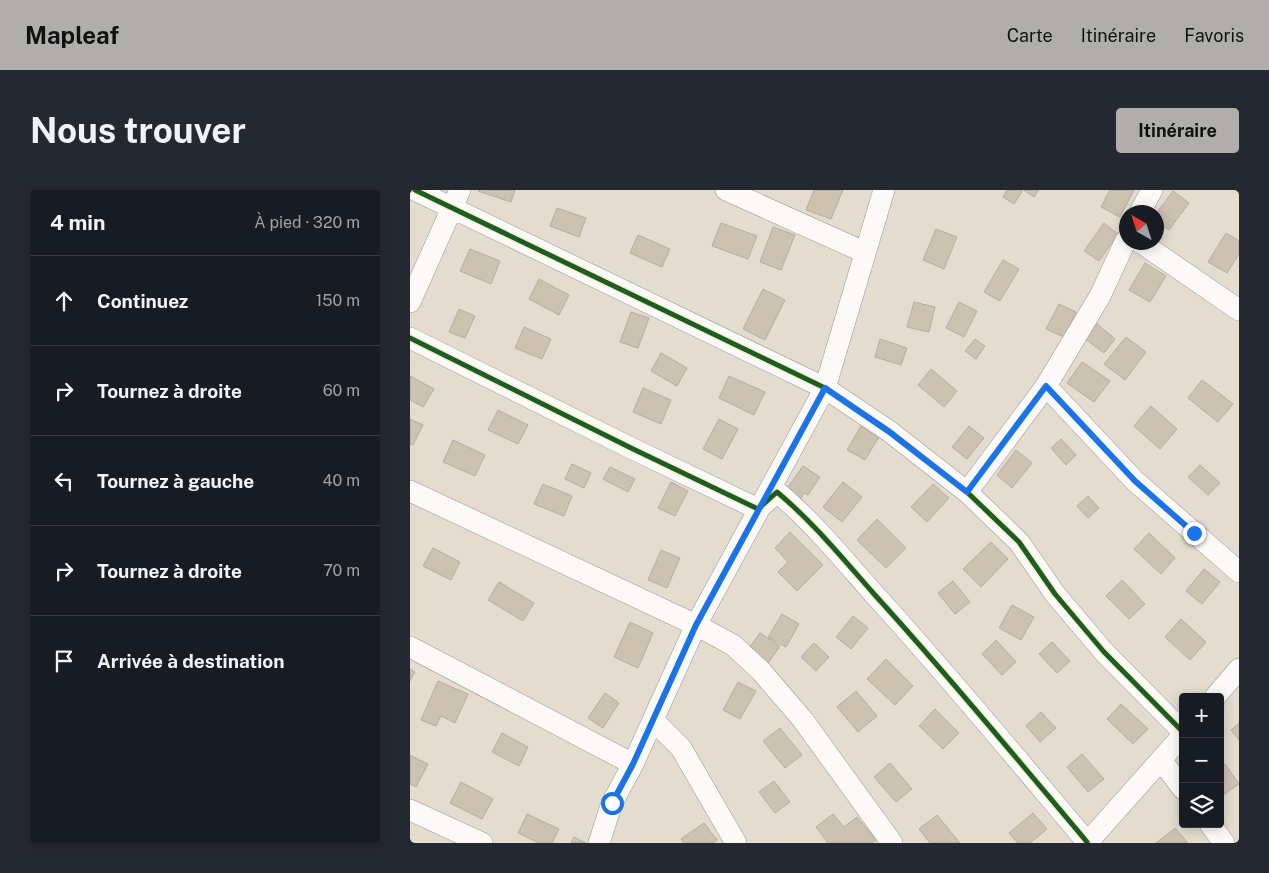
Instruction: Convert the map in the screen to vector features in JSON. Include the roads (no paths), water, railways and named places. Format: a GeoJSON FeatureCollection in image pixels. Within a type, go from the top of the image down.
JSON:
{"type":"FeatureCollection","features":[{"type":"Feature","properties":{"kind":"street"},"geometry":{"type":"LineString","coordinates":[[415,190],[457,199],[825,388],[888,431],[967,492],[1019,542],[1055,594],[1104,652],[1179,729]]}},
{"type":"Feature","properties":{"kind":"street"},"geometry":{"type":"LineString","coordinates":[[726,190],[864,252]]}},
{"type":"Feature","properties":{"kind":"street"},"geometry":{"type":"LineString","coordinates":[[599,843],[612,803],[633,764],[696,625],[825,388],[884,190]]}},
{"type":"Feature","properties":{"kind":"street"},"geometry":{"type":"LineString","coordinates":[[1144,205],[1152,190]]}},
{"type":"Feature","properties":{"kind":"street"},"geometry":{"type":"LineString","coordinates":[[410,302],[457,199]]}},
{"type":"Feature","properties":{"kind":"street"},"geometry":{"type":"LineString","coordinates":[[967,492],[1046,386],[1100,296],[1121,250]]}},
{"type":"Feature","properties":{"kind":"street"},"geometry":{"type":"LineString","coordinates":[[1152,250],[1239,310]]}},
{"type":"Feature","properties":{"kind":"street"},"geometry":{"type":"LineString","coordinates":[[410,338],[758,510]]}},
{"type":"Feature","properties":{"kind":"street"},"geometry":{"type":"LineString","coordinates":[[1046,386],[1135,481],[1239,572]]}},
{"type":"Feature","properties":{"kind":"street"},"geometry":{"type":"LineString","coordinates":[[410,491],[696,625],[733,645],[761,671],[803,720],[892,843]]}},
{"type":"Feature","properties":{"kind":"street"},"geometry":{"type":"LineString","coordinates":[[758,510],[777,492],[792,504],[905,627],[1087,843],[1179,738]]}},
{"type":"Feature","properties":{"kind":"street"},"geometry":{"type":"LineString","coordinates":[[410,647],[633,764]]}},
{"type":"Feature","properties":{"kind":"street"},"geometry":{"type":"LineString","coordinates":[[1218,693],[1239,669]]}},
{"type":"Feature","properties":{"kind":"street"},"geometry":{"type":"LineString","coordinates":[[653,720],[681,748],[736,843]]}},
{"type":"Feature","properties":{"kind":"street"},"geometry":{"type":"LineString","coordinates":[[1161,760],[1179,784]]}},
{"type":"Feature","properties":{"kind":"street"},"geometry":{"type":"LineString","coordinates":[[410,810],[482,843]]}},
{"type":"Feature","properties":{"kind":"street"},"geometry":{"type":"LineString","coordinates":[[1213,828],[1224,843]]}}]}
